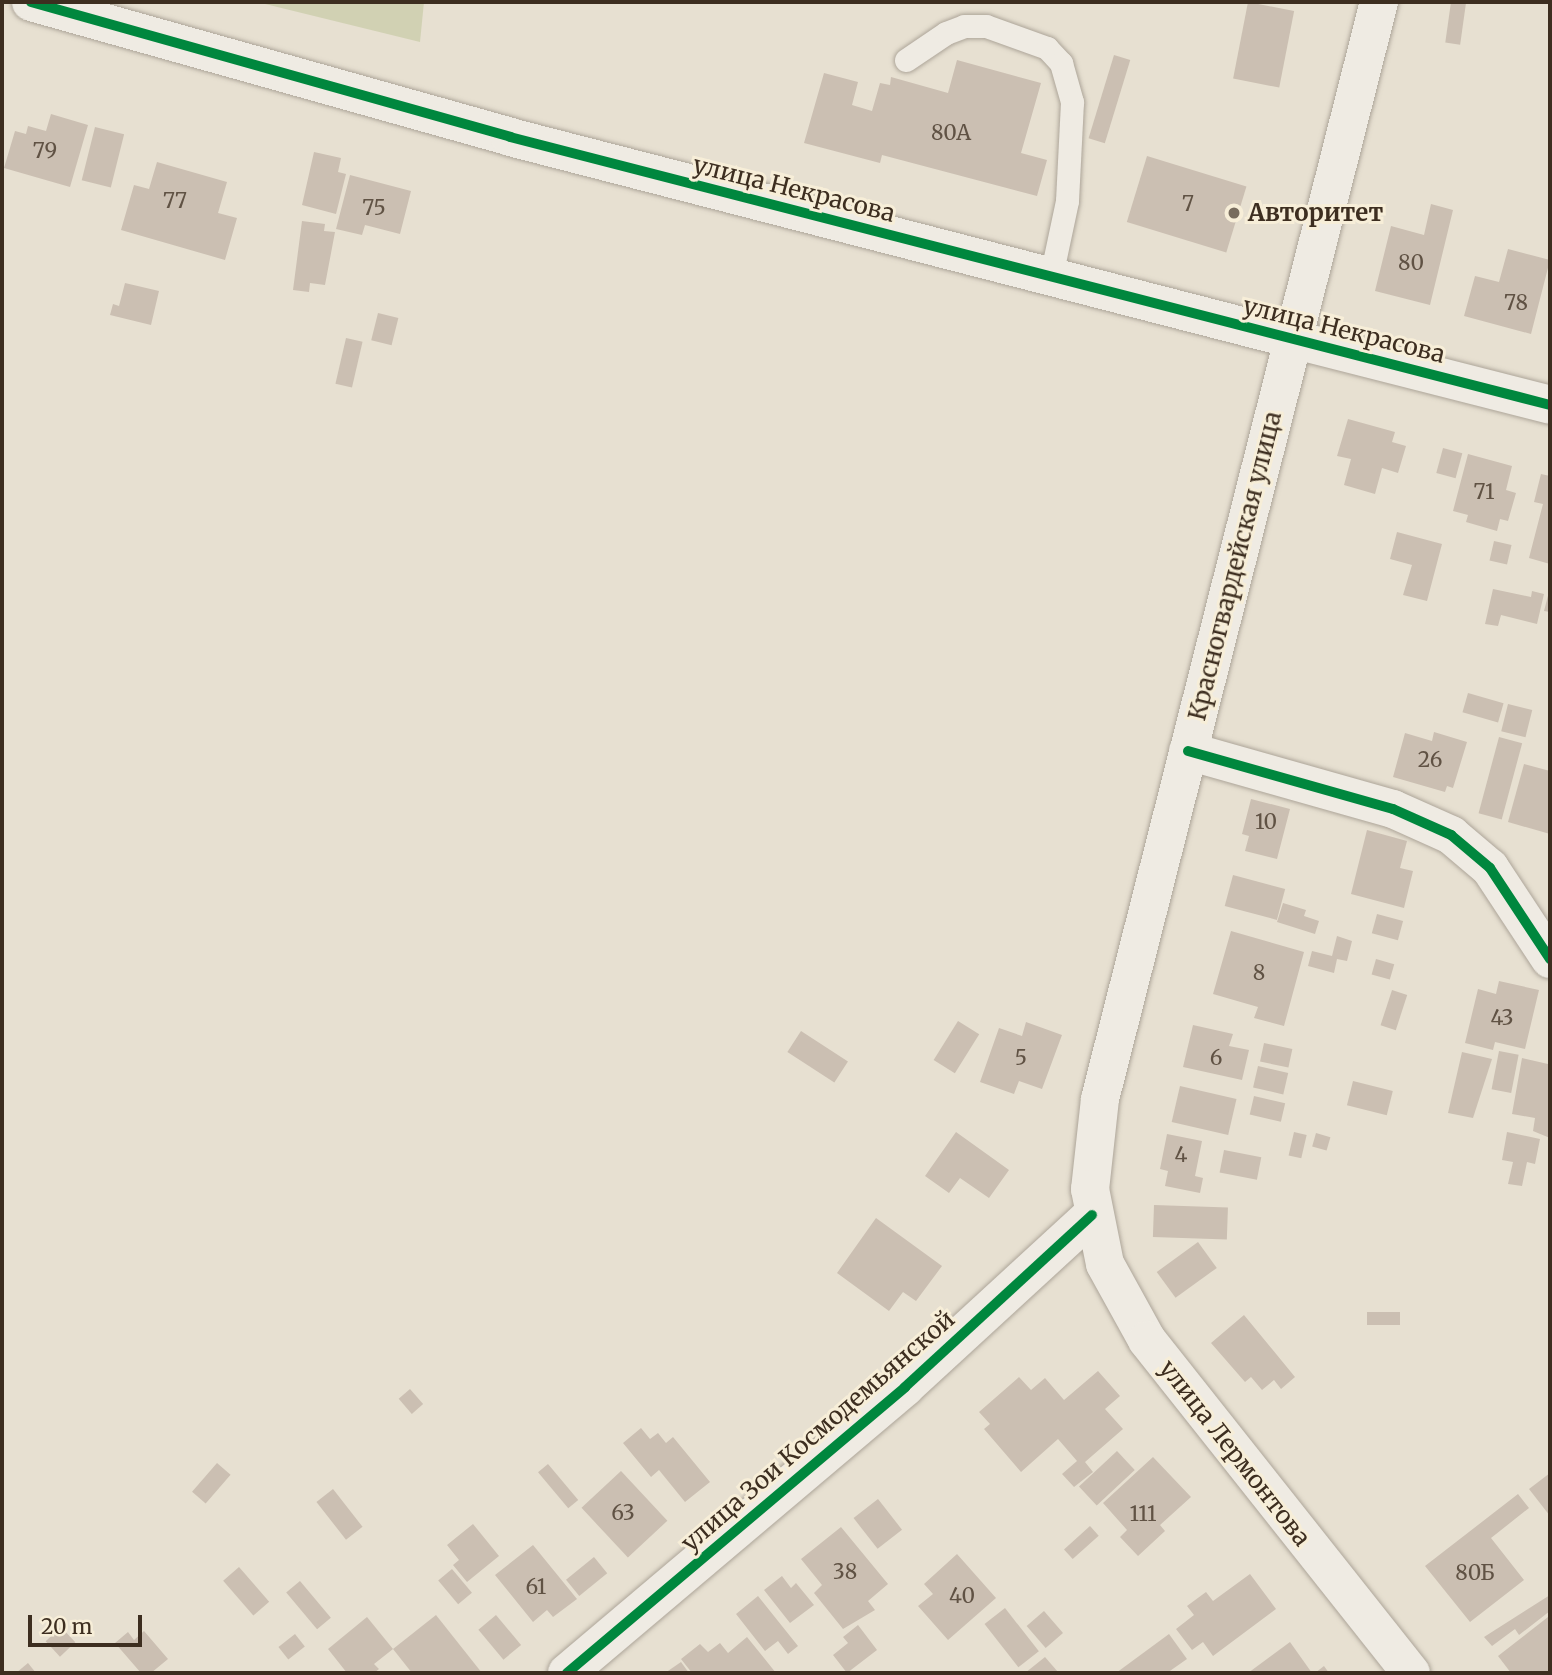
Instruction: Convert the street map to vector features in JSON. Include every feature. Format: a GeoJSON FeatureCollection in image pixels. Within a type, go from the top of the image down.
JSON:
{"type":"FeatureCollection","features":[{"type":"Feature","properties":{"kind":"street","name":"улица Некрасова"},"geometry":{"type":"LineString","coordinates":[[31,2],[510,137],[1550,405]]}},
{"type":"Feature","properties":{"kind":"street","name":"Красногвардейская улица"},"geometry":{"type":"LineString","coordinates":[[1092,1215],[1090,1164],[1100,1099],[1379,2]]}},
{"type":"Feature","properties":{"kind":"street"},"geometry":{"type":"LineString","coordinates":[[1188,751],[1393,809],[1451,835],[1490,868],[1550,959]]}},
{"type":"Feature","properties":{"kind":"street","name":"улица Зои Космодемьянской"},"geometry":{"type":"LineString","coordinates":[[567,1673],[905,1387],[1092,1215]]}},
{"type":"Feature","properties":{"kind":"street","name":"улица Лермонтова"},"geometry":{"type":"LineString","coordinates":[[1092,1215],[1115,1288],[1146,1340],[1411,1673]]}},
{"type":"Feature","properties":{"kind":"lane"},"geometry":{"type":"LineString","coordinates":[[906,60],[946,33],[964,26],[986,26],[1047,48],[1061,63],[1072,102],[1068,189],[1051,276]]}},
{"type":"Feature","properties":{"kind":"green space"},"geometry":{"type":"Polygon","coordinates":[[[257,2],[424,2],[420,42],[257,2]]]}},
{"type":"Feature","properties":{"kind":"building"},"geometry":{"type":"Polygon","coordinates":[[[1248,2],[1294,11],[1279,88],[1233,79],[1248,2]]]}},
{"type":"Feature","properties":{"kind":"building"},"geometry":{"type":"Polygon","coordinates":[[[1451,2],[1466,4],[1460,45],[1445,43],[1451,2]]]}},
{"type":"Feature","properties":{"kind":"building"},"geometry":{"type":"Polygon","coordinates":[[[1114,55],[1130,60],[1105,143],[1089,138],[1114,55]]]}},
{"type":"Feature","properties":{"kind":"building"},"geometry":{"type":"Polygon","coordinates":[[[957,60],[1041,83],[1021,153],[1047,160],[1037,196],[882,155],[880,163],[804,143],[824,73],[858,82],[852,105],[872,111],[880,83],[890,85],[891,77],[948,93],[957,60]]]}},
{"type":"Feature","properties":{"kind":"building"},"geometry":{"type":"Polygon","coordinates":[[[51,114],[88,125],[70,187],[4,168],[15,131],[26,134],[28,126],[46,131],[51,114]]]}},
{"type":"Feature","properties":{"kind":"building"},"geometry":{"type":"Polygon","coordinates":[[[95,127],[124,134],[111,188],[82,180],[95,127]]]}},
{"type":"Feature","properties":{"kind":"building"},"geometry":{"type":"Polygon","coordinates":[[[314,152],[341,158],[338,172],[346,174],[336,214],[302,205],[314,152]]]}},
{"type":"Feature","properties":{"kind":"building"},"geometry":{"type":"Polygon","coordinates":[[[1147,156],[1246,186],[1226,252],[1127,222],[1147,156]]]}},
{"type":"Feature","properties":{"kind":"building"},"geometry":{"type":"Polygon","coordinates":[[[157,162],[227,182],[218,213],[237,218],[225,260],[121,230],[134,185],[149,189],[157,162]]]}},
{"type":"Feature","properties":{"kind":"building"},"geometry":{"type":"Polygon","coordinates":[[[350,175],[411,191],[400,234],[365,225],[362,235],[336,229],[350,175]]]}},
{"type":"Feature","properties":{"kind":"building"},"geometry":{"type":"Polygon","coordinates":[[[1431,204],[1453,210],[1430,305],[1375,291],[1391,226],[1424,235],[1431,204]]]}},
{"type":"Feature","properties":{"kind":"building"},"geometry":{"type":"Polygon","coordinates":[[[302,221],[325,224],[324,231],[335,232],[325,285],[310,283],[309,292],[293,290],[302,221]]]}},
{"type":"Feature","properties":{"kind":"building"},"geometry":{"type":"Polygon","coordinates":[[[1508,249],[1550,260],[1531,334],[1464,316],[1475,276],[1499,282],[1508,249]]]}},
{"type":"Feature","properties":{"kind":"building"},"geometry":{"type":"Polygon","coordinates":[[[125,283],[159,291],[151,325],[110,315],[113,304],[119,306],[125,283]]]}},
{"type":"Feature","properties":{"kind":"building"},"geometry":{"type":"Polygon","coordinates":[[[378,313],[398,318],[392,345],[371,340],[378,313]]]}},
{"type":"Feature","properties":{"kind":"building"},"geometry":{"type":"Polygon","coordinates":[[[346,338],[363,342],[352,388],[335,384],[346,338]]]}},
{"type":"Feature","properties":{"kind":"building"},"geometry":{"type":"Polygon","coordinates":[[[1348,419],[1395,432],[1392,442],[1406,446],[1398,473],[1382,468],[1375,494],[1344,485],[1351,459],[1337,456],[1348,419]]]}},
{"type":"Feature","properties":{"kind":"building"},"geometry":{"type":"Polygon","coordinates":[[[1443,448],[1462,453],[1456,478],[1436,473],[1443,448]]]}},
{"type":"Feature","properties":{"kind":"building"},"geometry":{"type":"Polygon","coordinates":[[[1468,454],[1512,466],[1506,490],[1516,493],[1508,521],[1500,519],[1497,531],[1466,522],[1468,515],[1453,511],[1468,454]]]}},
{"type":"Feature","properties":{"kind":"building"},"geometry":{"type":"Polygon","coordinates":[[[1541,474],[1550,476],[1550,564],[1529,558],[1543,504],[1534,502],[1541,474]]]}},
{"type":"Feature","properties":{"kind":"building"},"geometry":{"type":"Polygon","coordinates":[[[1397,532],[1442,544],[1427,601],[1403,595],[1412,565],[1390,559],[1397,532]]]}},
{"type":"Feature","properties":{"kind":"building"},"geometry":{"type":"Polygon","coordinates":[[[1494,541],[1512,545],[1507,565],[1490,560],[1494,541]]]}},
{"type":"Feature","properties":{"kind":"building"},"geometry":{"type":"Polygon","coordinates":[[[1550,588],[1550,612],[1544,611],[1550,588]]]}},
{"type":"Feature","properties":{"kind":"building"},"geometry":{"type":"Polygon","coordinates":[[[1493,589],[1531,597],[1532,591],[1544,594],[1537,624],[1501,615],[1498,626],[1485,624],[1493,589]]]}},
{"type":"Feature","properties":{"kind":"building"},"geometry":{"type":"Polygon","coordinates":[[[1468,693],[1504,703],[1498,722],[1462,712],[1468,693]]]}},
{"type":"Feature","properties":{"kind":"building"},"geometry":{"type":"Polygon","coordinates":[[[1508,704],[1532,710],[1525,737],[1501,731],[1508,704]]]}},
{"type":"Feature","properties":{"kind":"building"},"geometry":{"type":"Polygon","coordinates":[[[1434,732],[1467,742],[1453,788],[1447,786],[1445,792],[1393,777],[1405,733],[1432,741],[1434,732]]]}},
{"type":"Feature","properties":{"kind":"building"},"geometry":{"type":"Polygon","coordinates":[[[1499,737],[1522,743],[1502,820],[1479,813],[1499,737]]]}},
{"type":"Feature","properties":{"kind":"building"},"geometry":{"type":"Polygon","coordinates":[[[1524,764],[1550,771],[1550,834],[1508,822],[1524,764]]]}},
{"type":"Feature","properties":{"kind":"building"},"geometry":{"type":"Polygon","coordinates":[[[1251,799],[1290,809],[1277,859],[1245,851],[1249,836],[1242,834],[1251,799]]]}},
{"type":"Feature","properties":{"kind":"building"},"geometry":{"type":"Polygon","coordinates":[[[1367,830],[1407,841],[1400,868],[1413,871],[1404,908],[1351,894],[1367,830]]]}},
{"type":"Feature","properties":{"kind":"building"},"geometry":{"type":"Polygon","coordinates":[[[1233,875],[1285,889],[1277,920],[1225,906],[1233,875]]]}},
{"type":"Feature","properties":{"kind":"building"},"geometry":{"type":"Polygon","coordinates":[[[1283,903],[1306,910],[1304,916],[1319,921],[1315,934],[1277,922],[1283,903]]]}},
{"type":"Feature","properties":{"kind":"building"},"geometry":{"type":"Polygon","coordinates":[[[1377,914],[1403,921],[1398,940],[1372,933],[1377,914]]]}},
{"type":"Feature","properties":{"kind":"building"},"geometry":{"type":"Polygon","coordinates":[[[1231,931],[1304,952],[1284,1026],[1254,1018],[1258,1007],[1213,994],[1231,931]]]}},
{"type":"Feature","properties":{"kind":"building"},"geometry":{"type":"Polygon","coordinates":[[[1337,936],[1352,941],[1347,961],[1337,959],[1334,973],[1308,966],[1312,951],[1332,956],[1337,936]]]}},
{"type":"Feature","properties":{"kind":"building"},"geometry":{"type":"Polygon","coordinates":[[[1376,959],[1394,964],[1390,980],[1372,974],[1376,959]]]}},
{"type":"Feature","properties":{"kind":"building"},"geometry":{"type":"Polygon","coordinates":[[[1499,981],[1539,990],[1525,1049],[1495,1042],[1493,1050],[1465,1043],[1478,989],[1496,994],[1499,981]]]}},
{"type":"Feature","properties":{"kind":"building"},"geometry":{"type":"Polygon","coordinates":[[[1392,990],[1407,995],[1396,1030],[1381,1025],[1392,990]]]}},
{"type":"Feature","properties":{"kind":"building"},"geometry":{"type":"Polygon","coordinates":[[[958,1021],[979,1034],[955,1073],[934,1060],[958,1021]]]}},
{"type":"Feature","properties":{"kind":"building"},"geometry":{"type":"Polygon","coordinates":[[[1026,1022],[1062,1035],[1042,1089],[1019,1081],[1014,1094],[980,1082],[999,1028],[1022,1036],[1026,1022]]]}},
{"type":"Feature","properties":{"kind":"building"},"geometry":{"type":"Polygon","coordinates":[[[1193,1025],[1233,1034],[1229,1046],[1249,1050],[1242,1080],[1183,1067],[1193,1025]]]}},
{"type":"Feature","properties":{"kind":"building"},"geometry":{"type":"Polygon","coordinates":[[[801,1031],[848,1061],[834,1082],[787,1052],[801,1031]]]}},
{"type":"Feature","properties":{"kind":"building"},"geometry":{"type":"Polygon","coordinates":[[[1264,1043],[1292,1049],[1288,1068],[1260,1062],[1264,1043]]]}},
{"type":"Feature","properties":{"kind":"building"},"geometry":{"type":"Polygon","coordinates":[[[1499,1051],[1519,1055],[1511,1093],[1492,1089],[1499,1051]]]}},
{"type":"Feature","properties":{"kind":"building"},"geometry":{"type":"Polygon","coordinates":[[[1462,1052],[1492,1059],[1473,1118],[1448,1113],[1462,1052]]]}},
{"type":"Feature","properties":{"kind":"building"},"geometry":{"type":"Polygon","coordinates":[[[1522,1058],[1548,1064],[1550,1058],[1550,1138],[1533,1131],[1535,1118],[1512,1114],[1522,1058]]]}},
{"type":"Feature","properties":{"kind":"building"},"geometry":{"type":"Polygon","coordinates":[[[1258,1066],[1288,1073],[1283,1094],[1253,1087],[1258,1066]]]}},
{"type":"Feature","properties":{"kind":"building"},"geometry":{"type":"Polygon","coordinates":[[[1353,1081],[1393,1091],[1387,1115],[1347,1105],[1353,1081]]]}},
{"type":"Feature","properties":{"kind":"building"},"geometry":{"type":"Polygon","coordinates":[[[1180,1086],[1237,1099],[1228,1135],[1172,1122],[1180,1086]]]}},
{"type":"Feature","properties":{"kind":"building"},"geometry":{"type":"Polygon","coordinates":[[[1254,1096],[1285,1103],[1281,1122],[1250,1115],[1254,1096]]]}},
{"type":"Feature","properties":{"kind":"building"},"geometry":{"type":"Polygon","coordinates":[[[956,1132],[1009,1170],[989,1198],[960,1178],[949,1193],[925,1176],[956,1132]]]}},
{"type":"Feature","properties":{"kind":"building"},"geometry":{"type":"Polygon","coordinates":[[[1294,1132],[1307,1135],[1301,1158],[1289,1155],[1294,1132]]]}},
{"type":"Feature","properties":{"kind":"building"},"geometry":{"type":"Polygon","coordinates":[[[1507,1132],[1540,1139],[1535,1164],[1527,1162],[1522,1186],[1508,1184],[1513,1162],[1502,1160],[1507,1132]]]}},
{"type":"Feature","properties":{"kind":"building"},"geometry":{"type":"Polygon","coordinates":[[[1316,1133],[1330,1137],[1327,1151],[1312,1146],[1316,1133]]]}},
{"type":"Feature","properties":{"kind":"building"},"geometry":{"type":"Polygon","coordinates":[[[1167,1134],[1202,1141],[1195,1176],[1203,1178],[1200,1193],[1165,1186],[1168,1171],[1160,1169],[1167,1134]]]}},
{"type":"Feature","properties":{"kind":"building"},"geometry":{"type":"Polygon","coordinates":[[[1224,1150],[1261,1157],[1257,1180],[1220,1173],[1224,1150]]]}},
{"type":"Feature","properties":{"kind":"building"},"geometry":{"type":"Polygon","coordinates":[[[1154,1205],[1228,1208],[1227,1240],[1153,1237],[1154,1205]]]}},
{"type":"Feature","properties":{"kind":"building"},"geometry":{"type":"Polygon","coordinates":[[[876,1218],[942,1266],[916,1301],[903,1292],[889,1311],[837,1273],[876,1218]]]}},
{"type":"Feature","properties":{"kind":"building"},"geometry":{"type":"Polygon","coordinates":[[[1198,1242],[1217,1268],[1176,1298],[1157,1272],[1198,1242]]]}},
{"type":"Feature","properties":{"kind":"building"},"geometry":{"type":"Polygon","coordinates":[[[1367,1312],[1400,1312],[1400,1325],[1367,1325],[1367,1312]]]}},
{"type":"Feature","properties":{"kind":"building"},"geometry":{"type":"Polygon","coordinates":[[[1244,1315],[1295,1377],[1281,1389],[1274,1380],[1262,1390],[1251,1377],[1245,1382],[1211,1343],[1244,1315]]]}},
{"type":"Feature","properties":{"kind":"building"},"geometry":{"type":"Polygon","coordinates":[[[1098,1371],[1120,1396],[1105,1409],[1123,1429],[1085,1462],[1093,1472],[1074,1487],[1062,1474],[1077,1461],[1058,1439],[1021,1472],[984,1429],[990,1424],[979,1412],[1019,1377],[1031,1390],[1045,1378],[1064,1400],[1098,1371]]]}},
{"type":"Feature","properties":{"kind":"building"},"geometry":{"type":"Polygon","coordinates":[[[410,1389],[423,1404],[412,1414],[399,1399],[410,1389]]]}},
{"type":"Feature","properties":{"kind":"building"},"geometry":{"type":"Polygon","coordinates":[[[641,1428],[650,1439],[658,1433],[666,1443],[673,1437],[710,1482],[685,1502],[659,1470],[651,1477],[623,1443],[641,1428]]]}},
{"type":"Feature","properties":{"kind":"building"},"geometry":{"type":"Polygon","coordinates":[[[1117,1451],[1135,1470],[1097,1505],[1079,1486],[1117,1451]]]}},
{"type":"Feature","properties":{"kind":"building"},"geometry":{"type":"Polygon","coordinates":[[[1153,1457],[1191,1497],[1160,1525],[1165,1531],[1138,1556],[1120,1537],[1127,1530],[1103,1503],[1153,1457]]]}},
{"type":"Feature","properties":{"kind":"building"},"geometry":{"type":"Polygon","coordinates":[[[217,1463],[231,1475],[206,1503],[192,1492],[217,1463]]]}},
{"type":"Feature","properties":{"kind":"building"},"geometry":{"type":"Polygon","coordinates":[[[548,1464],[578,1500],[568,1508],[538,1472],[548,1464]]]}},
{"type":"Feature","properties":{"kind":"building"},"geometry":{"type":"Polygon","coordinates":[[[621,1471],[667,1521],[628,1558],[582,1508],[621,1471]]]}},
{"type":"Feature","properties":{"kind":"building"},"geometry":{"type":"Polygon","coordinates":[[[1550,1473],[1550,1516],[1529,1489],[1550,1473]]]}},
{"type":"Feature","properties":{"kind":"building"},"geometry":{"type":"Polygon","coordinates":[[[333,1489],[363,1527],[346,1540],[316,1502],[333,1489]]]}},
{"type":"Feature","properties":{"kind":"building"},"geometry":{"type":"Polygon","coordinates":[[[1518,1494],[1529,1508],[1491,1538],[1524,1580],[1470,1622],[1425,1566],[1518,1494]]]}},
{"type":"Feature","properties":{"kind":"building"},"geometry":{"type":"Polygon","coordinates":[[[878,1499],[902,1530],[878,1549],[854,1518],[878,1499]]]}},
{"type":"Feature","properties":{"kind":"building"},"geometry":{"type":"Polygon","coordinates":[[[473,1524],[499,1556],[467,1582],[453,1565],[459,1560],[447,1545],[473,1524]]]}},
{"type":"Feature","properties":{"kind":"building"},"geometry":{"type":"Polygon","coordinates":[[[1090,1526],[1099,1536],[1073,1559],[1064,1549],[1090,1526]]]}},
{"type":"Feature","properties":{"kind":"building"},"geometry":{"type":"Polygon","coordinates":[[[841,1527],[888,1584],[868,1601],[875,1610],[843,1629],[814,1593],[822,1585],[801,1559],[841,1527]]]}},
{"type":"Feature","properties":{"kind":"building"},"geometry":{"type":"Polygon","coordinates":[[[533,1545],[577,1599],[553,1617],[547,1610],[533,1622],[495,1575],[533,1545]]]}},
{"type":"Feature","properties":{"kind":"building"},"geometry":{"type":"Polygon","coordinates":[[[957,1554],[996,1598],[948,1640],[918,1606],[933,1594],[924,1584],[957,1554]]]}},
{"type":"Feature","properties":{"kind":"building"},"geometry":{"type":"Polygon","coordinates":[[[594,1557],[607,1573],[579,1596],[566,1580],[594,1557]]]}},
{"type":"Feature","properties":{"kind":"building"},"geometry":{"type":"Polygon","coordinates":[[[239,1567],[269,1602],[253,1615],[223,1581],[239,1567]]]}},
{"type":"Feature","properties":{"kind":"building"},"geometry":{"type":"Polygon","coordinates":[[[452,1569],[472,1593],[458,1604],[438,1581],[452,1569]]]}},
{"type":"Feature","properties":{"kind":"building"},"geometry":{"type":"Polygon","coordinates":[[[1250,1574],[1276,1609],[1213,1656],[1203,1642],[1192,1650],[1176,1629],[1194,1615],[1187,1606],[1206,1592],[1213,1601],[1250,1574]]]}},
{"type":"Feature","properties":{"kind":"building"},"geometry":{"type":"Polygon","coordinates":[[[782,1576],[791,1588],[796,1583],[814,1605],[790,1623],[764,1590],[782,1576]]]}},
{"type":"Feature","properties":{"kind":"building"},"geometry":{"type":"Polygon","coordinates":[[[300,1581],[331,1618],[317,1629],[286,1593],[300,1581]]]}},
{"type":"Feature","properties":{"kind":"building"},"geometry":{"type":"Polygon","coordinates":[[[1550,1595],[1550,1611],[1519,1635],[1515,1629],[1492,1646],[1484,1637],[1550,1595]]]}},
{"type":"Feature","properties":{"kind":"building"},"geometry":{"type":"Polygon","coordinates":[[[758,1596],[798,1646],[788,1654],[778,1641],[765,1651],[736,1614],[758,1596]]]}},
{"type":"Feature","properties":{"kind":"building"},"geometry":{"type":"Polygon","coordinates":[[[1005,1608],[1039,1651],[1018,1667],[985,1624],[1005,1608]]]}},
{"type":"Feature","properties":{"kind":"building"},"geometry":{"type":"Polygon","coordinates":[[[1044,1611],[1063,1633],[1046,1648],[1027,1626],[1044,1611]]]}},
{"type":"Feature","properties":{"kind":"building"},"geometry":{"type":"Polygon","coordinates":[[[436,1615],[482,1673],[412,1673],[393,1649],[436,1615]]]}},
{"type":"Feature","properties":{"kind":"building"},"geometry":{"type":"Polygon","coordinates":[[[496,1615],[521,1645],[503,1660],[478,1630],[496,1615]]]}},
{"type":"Feature","properties":{"kind":"building"},"geometry":{"type":"Polygon","coordinates":[[[367,1617],[393,1649],[374,1664],[379,1669],[374,1673],[347,1673],[328,1649],[367,1617]]]}},
{"type":"Feature","properties":{"kind":"building"},"geometry":{"type":"Polygon","coordinates":[[[1548,1617],[1550,1673],[1511,1673],[1498,1656],[1548,1617]]]}},
{"type":"Feature","properties":{"kind":"building"},"geometry":{"type":"Polygon","coordinates":[[[858,1625],[877,1650],[847,1673],[833,1655],[848,1643],[843,1637],[858,1625]]]}},
{"type":"Feature","properties":{"kind":"building"},"geometry":{"type":"Polygon","coordinates":[[[61,1627],[75,1642],[60,1657],[46,1641],[61,1627]]]}},
{"type":"Feature","properties":{"kind":"building"},"geometry":{"type":"Polygon","coordinates":[[[144,1631],[168,1659],[151,1673],[141,1673],[115,1643],[128,1632],[134,1640],[144,1631]]]}},
{"type":"Feature","properties":{"kind":"building"},"geometry":{"type":"Polygon","coordinates":[[[295,1634],[305,1647],[288,1660],[278,1647],[295,1634]]]}},
{"type":"Feature","properties":{"kind":"building"},"geometry":{"type":"Polygon","coordinates":[[[1169,1634],[1187,1659],[1167,1673],[1116,1673],[1169,1634]]]}},
{"type":"Feature","properties":{"kind":"building"},"geometry":{"type":"Polygon","coordinates":[[[747,1637],[776,1673],[692,1673],[681,1659],[700,1644],[708,1652],[720,1643],[728,1653],[747,1637]]]}},
{"type":"Feature","properties":{"kind":"building"},"geometry":{"type":"Polygon","coordinates":[[[1290,1642],[1312,1673],[1248,1673],[1290,1642]]]}},
{"type":"Feature","properties":{"kind":"building"},"geometry":{"type":"Polygon","coordinates":[[[1045,1657],[1058,1672],[1025,1673],[1045,1657]]]}},
{"type":"Feature","properties":{"kind":"building"},"geometry":{"type":"Polygon","coordinates":[[[681,1662],[689,1673],[665,1673],[681,1662]]]}},
{"type":"Feature","properties":{"kind":"building"},"geometry":{"type":"Polygon","coordinates":[[[28,1663],[36,1673],[16,1673],[28,1663]]]}},
{"type":"Feature","properties":{"kind":"building"},"geometry":{"type":"Polygon","coordinates":[[[1324,1666],[1329,1673],[1315,1673],[1324,1666]]]}},
{"type":"Feature","properties":{"kind":"cycle path"},"geometry":{"type":"LineString","coordinates":[[31,2],[510,137],[1550,405]]}},
{"type":"Feature","properties":{"kind":"cycle path"},"geometry":{"type":"LineString","coordinates":[[1188,751],[1393,809],[1451,835],[1490,868],[1550,959]]}},
{"type":"Feature","properties":{"kind":"cycle path"},"geometry":{"type":"LineString","coordinates":[[567,1673],[905,1387],[1092,1215]]}},
{"type":"Feature","properties":{"kind":"place","name":"Авторитет"},"geometry":{"type":"Point","coordinates":[1234,213]}}]}
